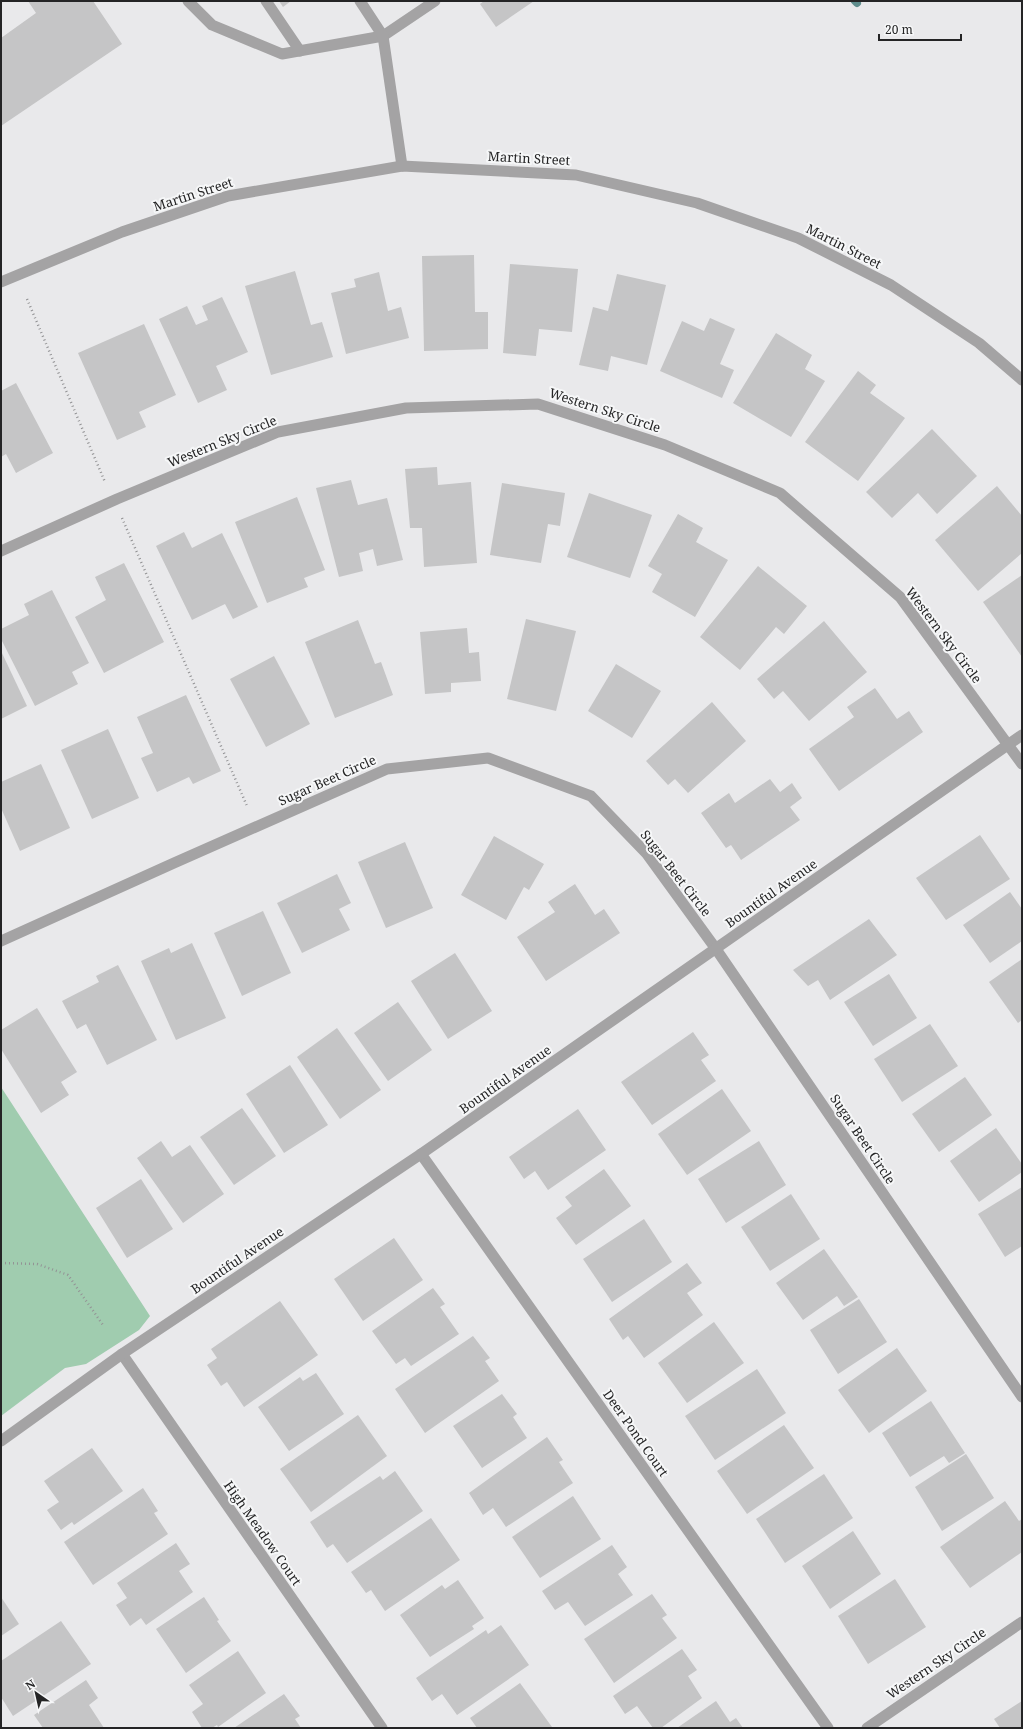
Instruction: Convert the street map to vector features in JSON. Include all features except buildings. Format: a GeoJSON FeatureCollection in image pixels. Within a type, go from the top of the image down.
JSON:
{"type":"FeatureCollection","features":[{"type":"Feature","properties":{"kind":"street"},"geometry":{"type":"LineString","coordinates":[[188,1],[212,25],[282,54],[383,36],[435,1]]}},
{"type":"Feature","properties":{"kind":"street"},"geometry":{"type":"LineString","coordinates":[[266,1],[300,51]]}},
{"type":"Feature","properties":{"kind":"street"},"geometry":{"type":"LineString","coordinates":[[360,1],[383,36],[402,166]]}},
{"type":"Feature","properties":{"kind":"street","name":"Martin Street"},"geometry":{"type":"LineString","coordinates":[[1,282],[122,232],[228,196],[402,166],[576,174],[697,203],[798,238],[891,285],[979,343],[1022,380]]}},
{"type":"Feature","properties":{"kind":"street","name":"Western Sky Circle"},"geometry":{"type":"LineString","coordinates":[[1,551],[117,499],[278,432],[406,408],[538,404],[665,444],[780,493],[900,597],[1009,744],[1022,764]]}},
{"type":"Feature","properties":{"kind":"street","name":"Bountiful Avenue"},"geometry":{"type":"LineString","coordinates":[[1,1441],[122,1354],[421,1154],[1022,735]]}},
{"type":"Feature","properties":{"kind":"street","name":"Sugar Beet Circle"},"geometry":{"type":"LineString","coordinates":[[1,941],[387,769],[488,758],[590,796],[647,854],[716,949],[1022,1397]]}},
{"type":"Feature","properties":{"kind":"street","name":"Deer Pond Court"},"geometry":{"type":"LineString","coordinates":[[421,1154],[828,1728]]}},
{"type":"Feature","properties":{"kind":"street","name":"High Meadow Court"},"geometry":{"type":"LineString","coordinates":[[122,1354],[382,1728]]}},
{"type":"Feature","properties":{"kind":"street","name":"Western Sky Circle"},"geometry":{"type":"LineString","coordinates":[[867,1728],[1022,1622]]}},
{"type":"Feature","properties":{"kind":"path"},"geometry":{"type":"LineString","coordinates":[[27,299],[106,483]]}},
{"type":"Feature","properties":{"kind":"path"},"geometry":{"type":"LineString","coordinates":[[120,515],[247,806]]}},
{"type":"Feature","properties":{"kind":"path"},"geometry":{"type":"LineString","coordinates":[[1,1263],[37,1264],[68,1275],[103,1325]]}},
{"type":"Feature","properties":{"kind":"green space"},"geometry":{"type":"Polygon","coordinates":[[[1,1087],[150,1316],[139,1330],[86,1364],[65,1368],[1,1416],[1,1087]]]}}]}
